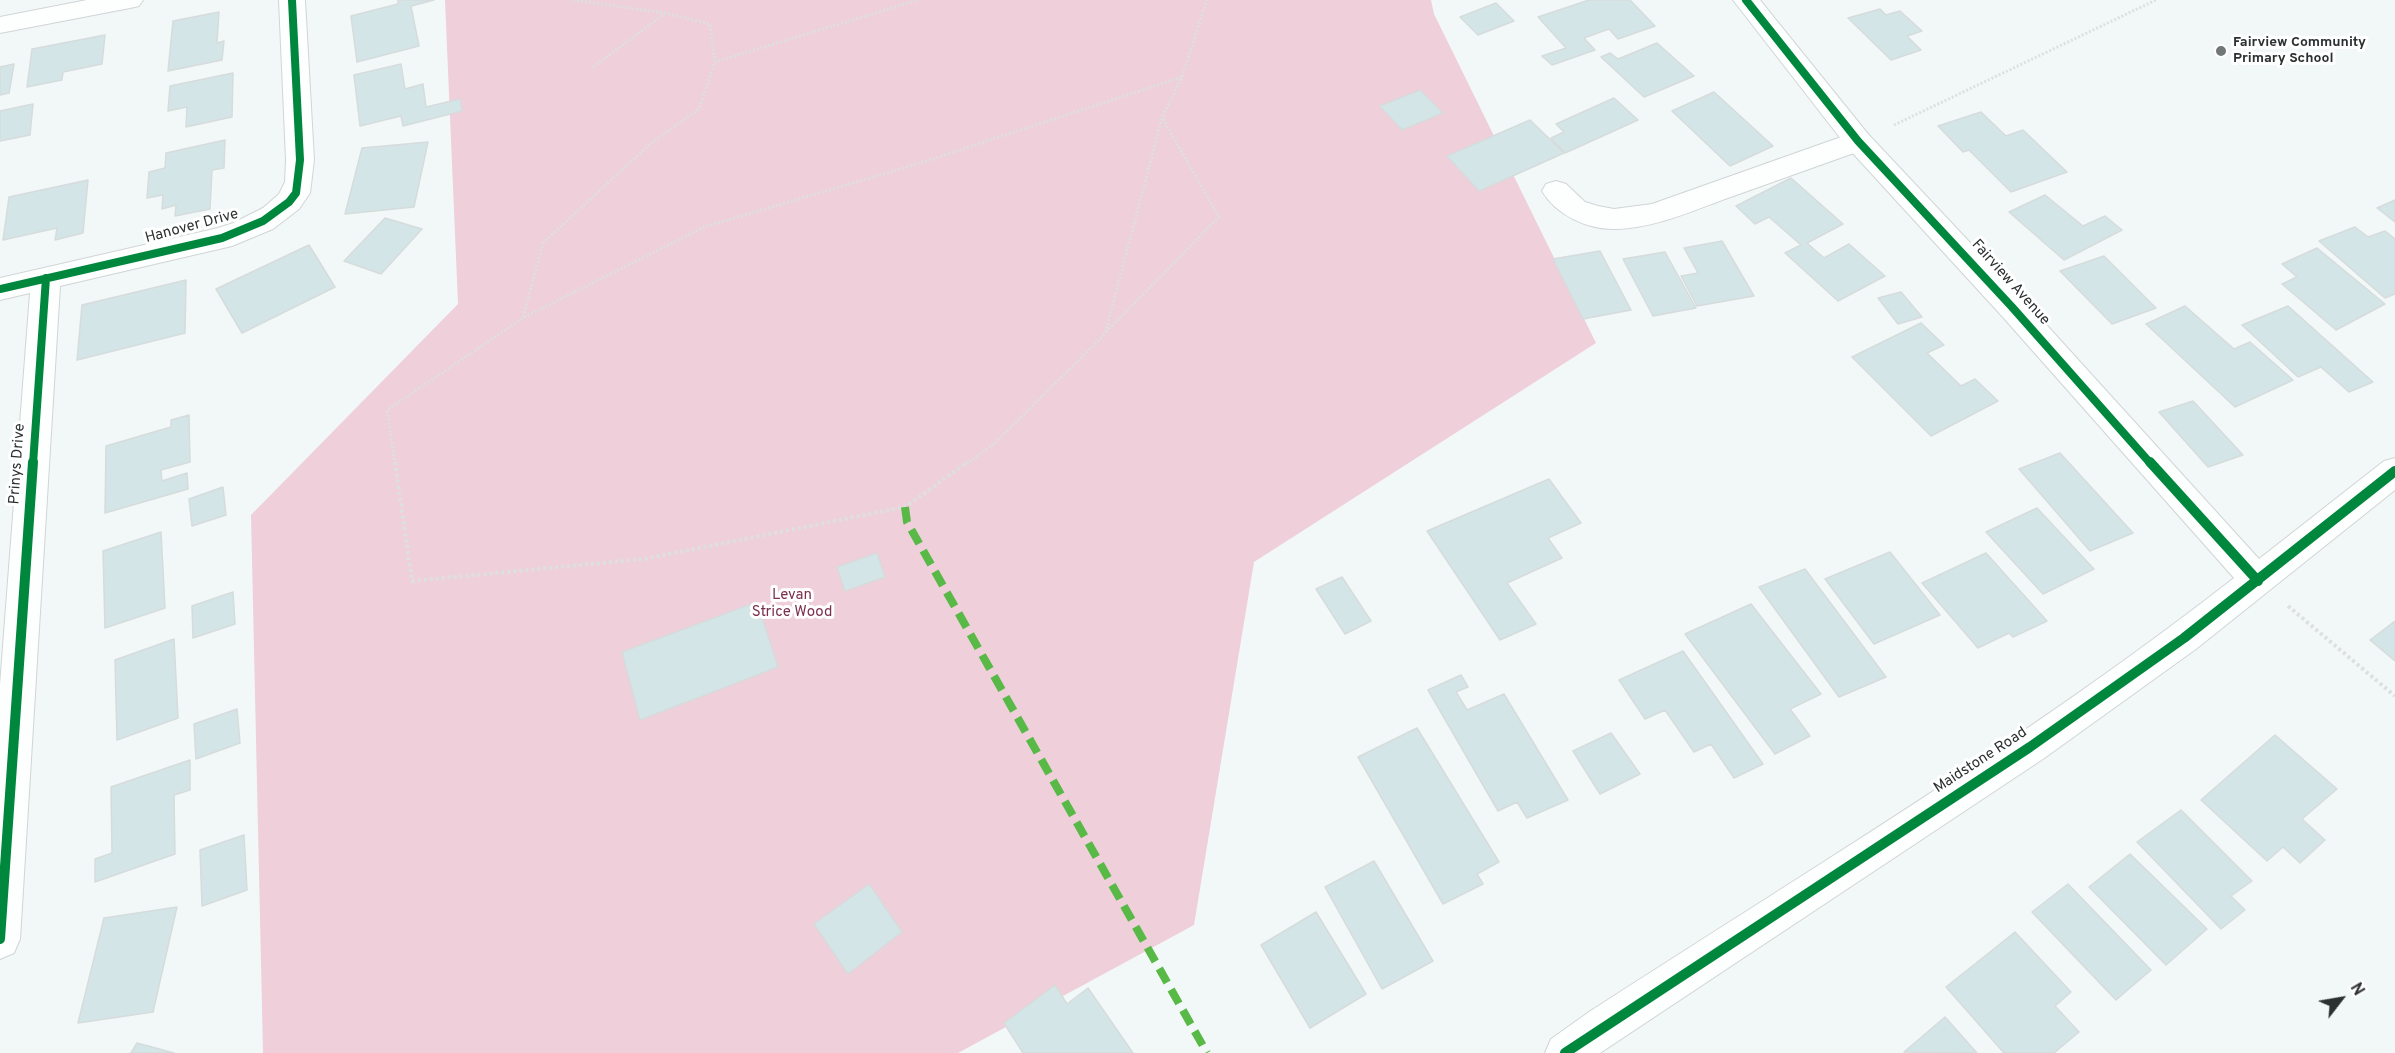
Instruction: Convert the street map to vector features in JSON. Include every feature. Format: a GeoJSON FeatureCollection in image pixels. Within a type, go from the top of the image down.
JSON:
{"type":"FeatureCollection","features":[{"type":"Feature","properties":{"kind":"street"},"geometry":{"type":"LineString","coordinates":[[1,17],[130,0]]}},
{"type":"Feature","properties":{"kind":"street","name":"Hanover Drive"},"geometry":{"type":"LineString","coordinates":[[0,289],[222,238],[255,225],[279,212],[298,192],[301,164],[292,0]]}},
{"type":"Feature","properties":{"kind":"street","name":"Fairview Avenue"},"geometry":{"type":"LineString","coordinates":[[1746,0],[1858,141],[2012,307],[2258,581]]}},
{"type":"Feature","properties":{"kind":"street"},"geometry":{"type":"LineString","coordinates":[[1556,191],[1575,209],[1596,216],[1614,219],[1654,214],[1858,141]]}},
{"type":"Feature","properties":{"kind":"street","name":"Prinys Drive"},"geometry":{"type":"LineString","coordinates":[[0,939],[46,278]]}},
{"type":"Feature","properties":{"kind":"street","name":"Maidstone Road"},"geometry":{"type":"LineString","coordinates":[[1565,1053],[1612,1019],[2030,747],[2184,638],[2395,471]]}},
{"type":"Feature","properties":{"kind":"path"},"geometry":{"type":"LineString","coordinates":[[523,318],[543,243],[650,144],[699,109],[715,62],[710,24],[665,13],[573,0]]}},
{"type":"Feature","properties":{"kind":"path"},"geometry":{"type":"LineString","coordinates":[[715,62],[918,0]]}},
{"type":"Feature","properties":{"kind":"path"},"geometry":{"type":"LineString","coordinates":[[1105,334],[1162,118],[1182,77],[1207,0]]}},
{"type":"Feature","properties":{"kind":"path"},"geometry":{"type":"LineString","coordinates":[[1858,141],[2156,0]]}},
{"type":"Feature","properties":{"kind":"path"},"geometry":{"type":"LineString","coordinates":[[593,67],[665,13]]}},
{"type":"Feature","properties":{"kind":"path"},"geometry":{"type":"LineString","coordinates":[[1162,118],[1219,217],[995,443],[904,507],[644,558],[412,581],[387,410],[523,318],[704,227],[916,164],[1182,77]]}},
{"type":"Feature","properties":{"kind":"path"},"geometry":{"type":"LineString","coordinates":[[2258,581],[2395,696]]}},
{"type":"Feature","properties":{"kind":"green space","name":"Levan Strice Wood"},"geometry":{"type":"Polygon","coordinates":[[[445,0],[1431,0],[1434,14],[1596,343],[1254,562],[1194,925],[958,1053],[263,1053],[251,515],[458,304],[445,0]]]}},
{"type":"Feature","properties":{"kind":"building"},"geometry":{"type":"Polygon","coordinates":[[[398,0],[434,0],[411,6],[419,46],[357,62],[351,16],[398,4],[398,0]]]}},
{"type":"Feature","properties":{"kind":"building"},"geometry":{"type":"Polygon","coordinates":[[[1589,0],[1630,0],[1655,26],[1618,39],[1609,29],[1584,38],[1595,50],[1552,65],[1542,56],[1566,48],[1538,17],[1589,0]]]}},
{"type":"Feature","properties":{"kind":"building"},"geometry":{"type":"Polygon","coordinates":[[[1496,3],[1514,21],[1478,35],[1460,17],[1496,3]]]}},
{"type":"Feature","properties":{"kind":"building"},"geometry":{"type":"Polygon","coordinates":[[[1880,9],[1886,15],[1900,11],[1922,31],[1907,36],[1921,50],[1891,60],[1848,18],[1880,9]]]}},
{"type":"Feature","properties":{"kind":"building"},"geometry":{"type":"Polygon","coordinates":[[[219,12],[217,43],[224,41],[222,60],[168,71],[173,21],[219,12]]]}},
{"type":"Feature","properties":{"kind":"building"},"geometry":{"type":"Polygon","coordinates":[[[105,35],[102,64],[63,72],[62,80],[27,87],[32,49],[105,35]]]}},
{"type":"Feature","properties":{"kind":"building"},"geometry":{"type":"Polygon","coordinates":[[[1657,43],[1694,76],[1644,97],[1601,57],[1610,53],[1618,59],[1657,43]]]}},
{"type":"Feature","properties":{"kind":"building"},"geometry":{"type":"Polygon","coordinates":[[[14,64],[9,93],[0,95],[0,67],[14,64]]]}},
{"type":"Feature","properties":{"kind":"building"},"geometry":{"type":"Polygon","coordinates":[[[401,64],[405,89],[423,84],[426,107],[460,99],[462,111],[403,126],[401,116],[360,126],[354,75],[401,64]]]}},
{"type":"Feature","properties":{"kind":"building"},"geometry":{"type":"Polygon","coordinates":[[[233,73],[232,117],[186,127],[187,107],[168,111],[170,86],[233,73]]]}},
{"type":"Feature","properties":{"kind":"building"},"geometry":{"type":"Polygon","coordinates":[[[1420,90],[1443,113],[1402,130],[1380,106],[1420,90]]]}},
{"type":"Feature","properties":{"kind":"building"},"geometry":{"type":"Polygon","coordinates":[[[1714,92],[1773,146],[1730,166],[1672,111],[1714,92]]]}},
{"type":"Feature","properties":{"kind":"building"},"geometry":{"type":"Polygon","coordinates":[[[1614,98],[1638,120],[1565,153],[1551,138],[1564,132],[1556,124],[1614,98]]]}},
{"type":"Feature","properties":{"kind":"building"},"geometry":{"type":"Polygon","coordinates":[[[33,104],[30,135],[0,141],[0,111],[33,104]]]}},
{"type":"Feature","properties":{"kind":"building"},"geometry":{"type":"Polygon","coordinates":[[[1981,112],[2006,136],[2023,130],[2067,172],[2011,192],[1969,150],[1963,152],[1938,126],[1981,112]]]}},
{"type":"Feature","properties":{"kind":"building"},"geometry":{"type":"Polygon","coordinates":[[[1530,120],[1564,153],[1479,191],[1447,156],[1530,120]]]}},
{"type":"Feature","properties":{"kind":"building"},"geometry":{"type":"Polygon","coordinates":[[[225,140],[224,168],[212,170],[210,209],[175,216],[176,205],[162,209],[163,195],[147,198],[149,172],[165,168],[166,153],[225,140]]]}},
{"type":"Feature","properties":{"kind":"building"},"geometry":{"type":"Polygon","coordinates":[[[428,142],[414,207],[345,214],[362,148],[428,142]]]}},
{"type":"Feature","properties":{"kind":"building"},"geometry":{"type":"Polygon","coordinates":[[[1791,178],[1843,224],[1807,243],[1824,258],[1849,244],[1885,276],[1838,301],[1785,253],[1801,245],[1769,217],[1755,224],[1736,206],[1791,178]]]}},
{"type":"Feature","properties":{"kind":"building"},"geometry":{"type":"Polygon","coordinates":[[[88,180],[83,233],[55,240],[57,228],[3,240],[9,197],[88,180]]]}},
{"type":"Feature","properties":{"kind":"building"},"geometry":{"type":"Polygon","coordinates":[[[2045,195],[2083,226],[2105,216],[2122,230],[2064,260],[2009,212],[2045,195]]]}},
{"type":"Feature","properties":{"kind":"building"},"geometry":{"type":"Polygon","coordinates":[[[2395,200],[2395,222],[2377,208],[2395,200]]]}},
{"type":"Feature","properties":{"kind":"building"},"geometry":{"type":"Polygon","coordinates":[[[385,218],[422,229],[381,274],[344,261],[385,218]]]}},
{"type":"Feature","properties":{"kind":"building"},"geometry":{"type":"Polygon","coordinates":[[[2355,227],[2368,237],[2385,231],[2395,239],[2395,294],[2385,298],[2319,241],[2355,227]]]}},
{"type":"Feature","properties":{"kind":"building"},"geometry":{"type":"Polygon","coordinates":[[[1722,241],[1754,296],[1697,306],[1681,276],[1698,273],[1684,248],[1722,241]]]}},
{"type":"Feature","properties":{"kind":"building"},"geometry":{"type":"Polygon","coordinates":[[[309,245],[335,287],[242,333],[216,289],[309,245]]]}},
{"type":"Feature","properties":{"kind":"building"},"geometry":{"type":"Polygon","coordinates":[[[2317,248],[2385,304],[2336,330],[2282,284],[2297,277],[2282,264],[2317,248]]]}},
{"type":"Feature","properties":{"kind":"building"},"geometry":{"type":"Polygon","coordinates":[[[1600,251],[1631,310],[1583,319],[1553,259],[1600,251]]]}},
{"type":"Feature","properties":{"kind":"building"},"geometry":{"type":"Polygon","coordinates":[[[1665,252],[1696,308],[1653,316],[1623,259],[1665,252]]]}},
{"type":"Feature","properties":{"kind":"building"},"geometry":{"type":"Polygon","coordinates":[[[2104,256],[2156,308],[2112,324],[2060,271],[2104,256]]]}},
{"type":"Feature","properties":{"kind":"building"},"geometry":{"type":"Polygon","coordinates":[[[186,280],[185,333],[77,360],[82,305],[186,280]]]}},
{"type":"Feature","properties":{"kind":"building"},"geometry":{"type":"Polygon","coordinates":[[[1901,292],[1922,317],[1898,324],[1878,298],[1901,292]]]}},
{"type":"Feature","properties":{"kind":"building"},"geometry":{"type":"Polygon","coordinates":[[[2185,306],[2234,349],[2250,342],[2293,380],[2235,407],[2146,324],[2185,306]]]}},
{"type":"Feature","properties":{"kind":"building"},"geometry":{"type":"Polygon","coordinates":[[[2288,306],[2373,382],[2349,392],[2321,367],[2298,377],[2242,325],[2288,306]]]}},
{"type":"Feature","properties":{"kind":"building"},"geometry":{"type":"Polygon","coordinates":[[[1921,323],[1944,345],[1927,353],[1961,386],[1975,379],[1998,401],[1931,436],[1852,357],[1921,323]]]}},
{"type":"Feature","properties":{"kind":"building"},"geometry":{"type":"Polygon","coordinates":[[[2193,401],[2243,455],[2208,467],[2159,412],[2193,401]]]}},
{"type":"Feature","properties":{"kind":"building"},"geometry":{"type":"Polygon","coordinates":[[[189,415],[190,462],[161,470],[162,481],[187,473],[188,489],[105,513],[106,446],[171,427],[171,420],[189,415]]]}},
{"type":"Feature","properties":{"kind":"building"},"geometry":{"type":"Polygon","coordinates":[[[2060,453],[2133,533],[2090,551],[2019,469],[2060,453]]]}},
{"type":"Feature","properties":{"kind":"building"},"geometry":{"type":"Polygon","coordinates":[[[1549,479],[1581,523],[1548,538],[1562,558],[1507,583],[1536,624],[1500,640],[1427,531],[1549,479]]]}},
{"type":"Feature","properties":{"kind":"building"},"geometry":{"type":"Polygon","coordinates":[[[223,487],[226,515],[192,526],[189,499],[223,487]]]}},
{"type":"Feature","properties":{"kind":"building"},"geometry":{"type":"Polygon","coordinates":[[[2037,508],[2094,569],[2043,594],[1986,532],[2037,508]]]}},
{"type":"Feature","properties":{"kind":"building"},"geometry":{"type":"Polygon","coordinates":[[[161,532],[165,608],[105,628],[103,551],[161,532]]]}},
{"type":"Feature","properties":{"kind":"building"},"geometry":{"type":"Polygon","coordinates":[[[1890,552],[1940,615],[1874,644],[1825,579],[1890,552]]]}},
{"type":"Feature","properties":{"kind":"building"},"geometry":{"type":"Polygon","coordinates":[[[877,553],[885,577],[845,591],[837,567],[877,553]]]}},
{"type":"Feature","properties":{"kind":"building"},"geometry":{"type":"Polygon","coordinates":[[[1986,553],[2047,621],[2013,637],[2009,633],[1978,648],[1922,583],[1986,553]]]}},
{"type":"Feature","properties":{"kind":"building"},"geometry":{"type":"Polygon","coordinates":[[[1805,569],[1886,677],[1839,697],[1759,587],[1805,569]]]}},
{"type":"Feature","properties":{"kind":"building"},"geometry":{"type":"Polygon","coordinates":[[[1342,577],[1371,621],[1345,634],[1316,589],[1342,577]]]}},
{"type":"Feature","properties":{"kind":"building"},"geometry":{"type":"Polygon","coordinates":[[[233,592],[235,624],[193,638],[192,606],[233,592]]]}},
{"type":"Feature","properties":{"kind":"building"},"geometry":{"type":"Polygon","coordinates":[[[757,602],[778,667],[640,720],[622,652],[757,602]]]}},
{"type":"Feature","properties":{"kind":"building"},"geometry":{"type":"Polygon","coordinates":[[[1751,604],[1821,694],[1790,709],[1810,736],[1775,754],[1685,634],[1751,604]]]}},
{"type":"Feature","properties":{"kind":"building"},"geometry":{"type":"Polygon","coordinates":[[[2395,621],[2395,661],[2370,640],[2395,621]]]}},
{"type":"Feature","properties":{"kind":"building"},"geometry":{"type":"Polygon","coordinates":[[[174,639],[178,718],[117,740],[115,660],[174,639]]]}},
{"type":"Feature","properties":{"kind":"building"},"geometry":{"type":"Polygon","coordinates":[[[1683,651],[1763,764],[1734,778],[1711,744],[1694,752],[1665,710],[1645,719],[1619,680],[1683,651]]]}},
{"type":"Feature","properties":{"kind":"building"},"geometry":{"type":"Polygon","coordinates":[[[1461,675],[1468,687],[1456,692],[1467,710],[1504,694],[1568,800],[1527,818],[1517,802],[1498,811],[1428,690],[1461,675]]]}},
{"type":"Feature","properties":{"kind":"building"},"geometry":{"type":"Polygon","coordinates":[[[237,709],[240,743],[196,759],[194,724],[237,709]]]}},
{"type":"Feature","properties":{"kind":"building"},"geometry":{"type":"Polygon","coordinates":[[[1417,728],[1499,862],[1477,874],[1483,884],[1443,904],[1358,757],[1417,728]]]}},
{"type":"Feature","properties":{"kind":"building"},"geometry":{"type":"Polygon","coordinates":[[[1611,733],[1640,774],[1600,794],[1573,751],[1611,733]]]}},
{"type":"Feature","properties":{"kind":"building"},"geometry":{"type":"Polygon","coordinates":[[[2275,735],[2337,789],[2302,819],[2325,840],[2300,863],[2283,847],[2267,861],[2201,800],[2275,735]]]}},
{"type":"Feature","properties":{"kind":"building"},"geometry":{"type":"Polygon","coordinates":[[[190,760],[190,790],[174,795],[175,854],[95,882],[95,859],[112,853],[111,787],[190,760]]]}},
{"type":"Feature","properties":{"kind":"building"},"geometry":{"type":"Polygon","coordinates":[[[2181,810],[2252,881],[2231,896],[2245,910],[2221,929],[2137,842],[2181,810]]]}},
{"type":"Feature","properties":{"kind":"building"},"geometry":{"type":"Polygon","coordinates":[[[244,835],[247,890],[202,906],[200,850],[244,835]]]}},
{"type":"Feature","properties":{"kind":"building"},"geometry":{"type":"Polygon","coordinates":[[[2130,854],[2207,929],[2166,965],[2089,887],[2130,854]]]}},
{"type":"Feature","properties":{"kind":"building"},"geometry":{"type":"Polygon","coordinates":[[[1374,861],[1433,961],[1382,989],[1325,887],[1374,861]]]}},
{"type":"Feature","properties":{"kind":"building"},"geometry":{"type":"Polygon","coordinates":[[[869,884],[902,932],[848,974],[814,924],[869,884]]]}},
{"type":"Feature","properties":{"kind":"building"},"geometry":{"type":"Polygon","coordinates":[[[2068,884],[2151,970],[2116,1000],[2032,912],[2068,884]]]}},
{"type":"Feature","properties":{"kind":"building"},"geometry":{"type":"Polygon","coordinates":[[[177,907],[153,1012],[78,1023],[104,918],[177,907]]]}},
{"type":"Feature","properties":{"kind":"building"},"geometry":{"type":"Polygon","coordinates":[[[1316,912],[1366,994],[1310,1028],[1261,945],[1316,912]]]}},
{"type":"Feature","properties":{"kind":"building"},"geometry":{"type":"Polygon","coordinates":[[[2015,932],[2071,992],[2055,1006],[2079,1032],[2054,1053],[2004,1053],[1946,987],[2015,932]]]}},
{"type":"Feature","properties":{"kind":"building"},"geometry":{"type":"Polygon","coordinates":[[[1055,985],[1067,1004],[1088,988],[1133,1053],[1023,1053],[1004,1023],[1055,985]]]}},
{"type":"Feature","properties":{"kind":"building"},"geometry":{"type":"Polygon","coordinates":[[[1945,1017],[1977,1053],[1904,1052],[1945,1017]]]}},
{"type":"Feature","properties":{"kind":"building"},"geometry":{"type":"Polygon","coordinates":[[[137,1043],[174,1053],[131,1053],[137,1043]]]}},
{"type":"Feature","properties":{"kind":"marked path"},"geometry":{"type":"LineString","coordinates":[[905,507],[907,522],[1207,1053]]}},
{"type":"Feature","properties":{"kind":"cycle path"},"geometry":{"type":"LineString","coordinates":[[0,289],[222,238],[273,216],[289,202],[296,193],[299,182],[300,160],[299,101],[292,0]]}},
{"type":"Feature","properties":{"kind":"cycle path"},"geometry":{"type":"LineString","coordinates":[[1746,0],[1858,141],[2012,307],[2258,581]]}},
{"type":"Feature","properties":{"kind":"cycle path"},"geometry":{"type":"LineString","coordinates":[[0,939],[46,278]]}},
{"type":"Feature","properties":{"kind":"cycle path"},"geometry":{"type":"LineString","coordinates":[[1565,1053],[2030,747],[2184,638],[2395,471]]}},
{"type":"Feature","properties":{"kind":"place","name":"Fairview Community Primary School"},"geometry":{"type":"Point","coordinates":[2221,51]}}]}
